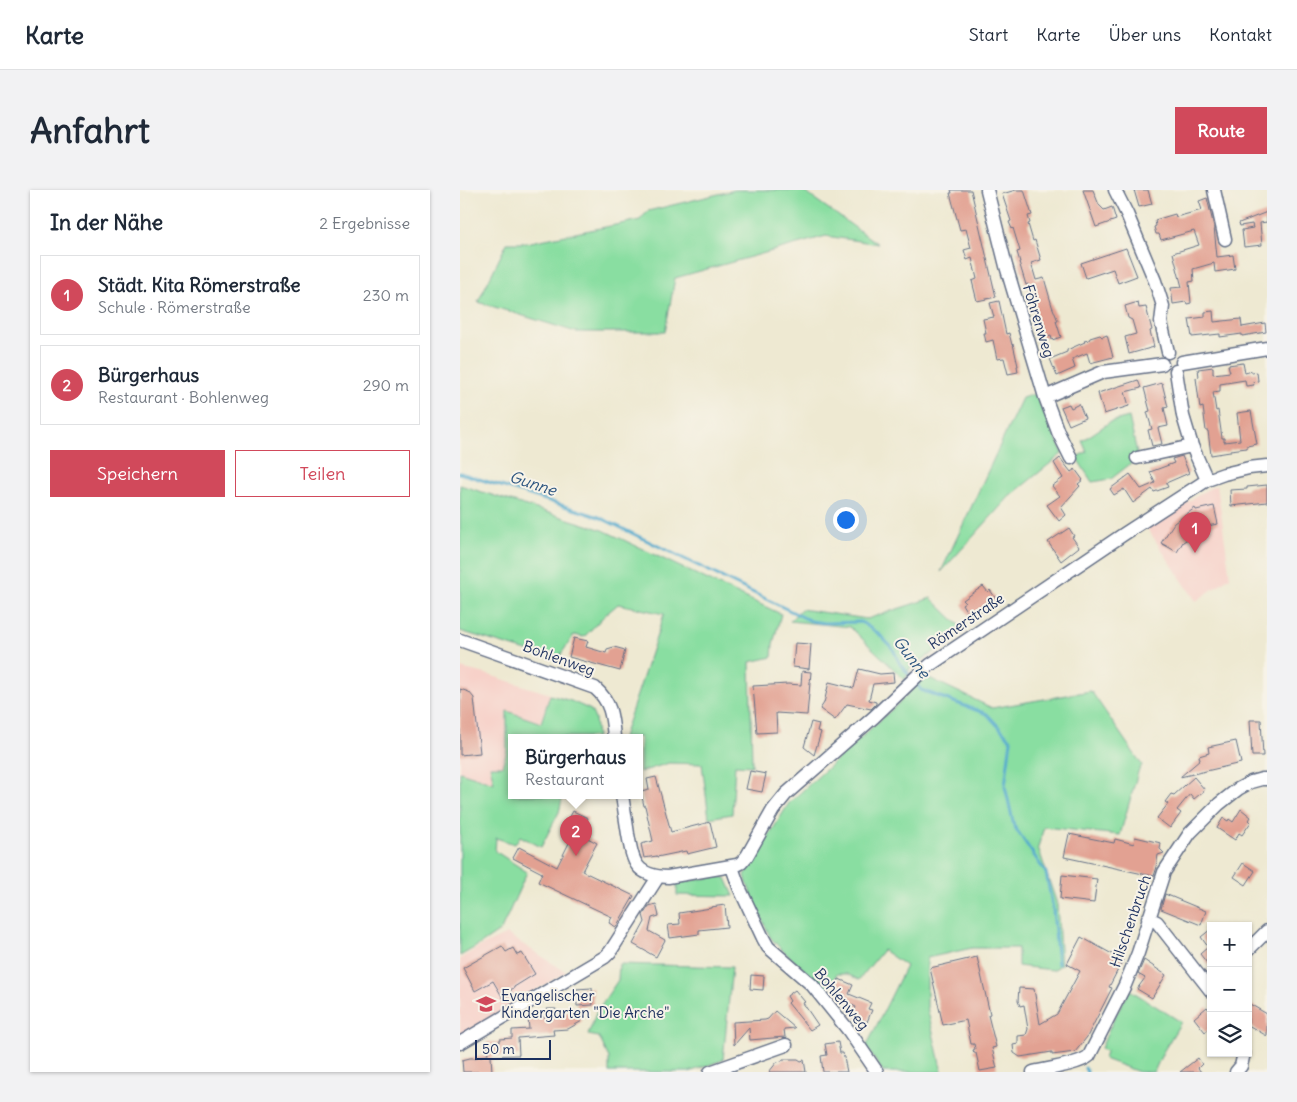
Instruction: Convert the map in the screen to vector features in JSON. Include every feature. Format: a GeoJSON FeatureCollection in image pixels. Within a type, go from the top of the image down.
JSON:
{"type":"FeatureCollection","features":[{"type":"Feature","properties":{"kind":"street","name":"Föhrenweg"},"geometry":{"type":"LineString","coordinates":[[987,190],[1006,266],[1045,397],[1058,432],[1071,458]]}},
{"type":"Feature","properties":{"kind":"street"},"geometry":{"type":"LineString","coordinates":[[1115,190],[1127,214],[1163,306],[1161,322],[1168,352]]}},
{"type":"Feature","properties":{"kind":"street"},"geometry":{"type":"LineString","coordinates":[[1214,190],[1225,239]]}},
{"type":"Feature","properties":{"kind":"street"},"geometry":{"type":"LineString","coordinates":[[1207,480],[1192,446],[1183,416],[1179,366],[1182,359],[1175,352],[1168,352],[1162,359],[1162,364],[1166,370],[1170,371],[1179,366],[1267,348]]}},
{"type":"Feature","properties":{"kind":"street"},"geometry":{"type":"LineString","coordinates":[[1045,397],[1103,372],[1162,364]]}},
{"type":"Feature","properties":{"kind":"street"},"geometry":{"type":"LineString","coordinates":[[1137,458],[1192,446]]}},
{"type":"Feature","properties":{"kind":"street","name":"Römerstraße"},"geometry":{"type":"LineString","coordinates":[[732,866],[740,863],[747,856],[773,810],[786,794],[937,660],[1207,480],[1249,468],[1267,466]]}},
{"type":"Feature","properties":{"kind":"street","name":"Bohlenweg"},"geometry":{"type":"LineString","coordinates":[[460,640],[595,688],[608,702],[612,715],[614,734]]}},
{"type":"Feature","properties":{"kind":"street","name":"Hilschenbruch"},"geometry":{"type":"LineString","coordinates":[[1033,1072],[1078,1062],[1089,1056],[1125,985],[1138,952],[1164,872],[1190,833],[1219,804],[1238,789],[1251,782],[1267,779]]}},
{"type":"Feature","properties":{"kind":"street"},"geometry":{"type":"LineString","coordinates":[[623,799],[633,860],[642,870],[658,877],[668,877],[732,866]]}},
{"type":"Feature","properties":{"kind":"street","name":"Bohlenweg"},"geometry":{"type":"LineString","coordinates":[[732,866],[739,887],[768,947],[812,985],[849,1031],[877,1072]]}},
{"type":"Feature","properties":{"kind":"street"},"geometry":{"type":"LineString","coordinates":[[460,1043],[605,957],[658,877]]}},
{"type":"Feature","properties":{"kind":"street"},"geometry":{"type":"LineString","coordinates":[[1148,918],[1157,922],[1207,985]]}},
{"type":"Feature","properties":{"kind":"street"},"geometry":{"type":"LineString","coordinates":[[1252,946],[1267,931]]}},
{"type":"Feature","properties":{"kind":"street"},"geometry":{"type":"LineString","coordinates":[[710,1072],[786,1045]]}},
{"type":"Feature","properties":{"kind":"street"},"geometry":{"type":"LineString","coordinates":[[1236,1072],[1241,1066],[1243,1057]]}},
{"type":"Feature","properties":{"kind":"shaded area"},"geometry":{"type":"Polygon","coordinates":[[[1217,485],[1230,577],[1196,601],[1147,528],[1217,485]]]}},
{"type":"Feature","properties":{"kind":"shaded area"},"geometry":{"type":"Polygon","coordinates":[[[460,668],[550,694],[540,722],[506,711],[506,751],[502,766],[490,766],[494,783],[460,772],[460,668]]]}},
{"type":"Feature","properties":{"kind":"shaded area","name":"Evangelischer Kindergarten \"Die Arche\""},"geometry":{"type":"Polygon","coordinates":[[[507,934],[566,972],[460,1036],[460,959],[479,947],[507,934]]]}},
{"type":"Feature","properties":{"kind":"green space"},"geometry":{"type":"Polygon","coordinates":[[[735,190],[802,190],[878,244],[826,236],[675,278],[665,332],[576,332],[478,302],[507,243],[526,243],[640,220],[648,211],[735,190]]]}},
{"type":"Feature","properties":{"kind":"green space"},"geometry":{"type":"Polygon","coordinates":[[[1035,394],[1063,453],[1009,497],[941,572],[1022,398],[1035,394]]]}},
{"type":"Feature","properties":{"kind":"green space"},"geometry":{"type":"Polygon","coordinates":[[[1129,417],[1137,453],[1134,461],[1111,479],[1092,482],[1076,457],[1087,452],[1082,441],[1110,422],[1129,417]]]}},
{"type":"Feature","properties":{"kind":"green space"},"geometry":{"type":"Polygon","coordinates":[[[460,485],[603,530],[781,614],[773,644],[772,657],[750,662],[752,766],[735,765],[732,814],[709,818],[702,764],[669,763],[643,771],[643,734],[624,734],[664,614],[618,604],[584,637],[574,635],[557,660],[460,631],[460,485]]]}},
{"type":"Feature","properties":{"kind":"green space"},"geometry":{"type":"Polygon","coordinates":[[[931,598],[965,631],[910,668],[905,680],[850,627],[790,621],[801,609],[867,619],[931,598]]]}},
{"type":"Feature","properties":{"kind":"green space"},"geometry":{"type":"Polygon","coordinates":[[[925,676],[992,708],[1091,691],[1142,765],[1138,772],[1120,835],[1044,827],[1038,847],[1057,904],[1061,965],[1053,970],[1018,966],[1018,948],[972,948],[927,958],[927,1007],[942,1072],[883,1072],[866,1047],[906,966],[883,950],[859,980],[847,974],[837,974],[826,994],[812,977],[770,937],[747,884],[745,875],[789,803],[900,702],[925,676]]]}},
{"type":"Feature","properties":{"kind":"green space"},"geometry":{"type":"Polygon","coordinates":[[[550,695],[571,701],[591,710],[595,719],[597,734],[508,734],[508,799],[562,799],[559,812],[541,847],[520,836],[515,844],[496,838],[495,851],[527,872],[501,930],[460,956],[460,772],[494,783],[490,766],[502,766],[507,751],[507,711],[541,723],[550,695]]]}},
{"type":"Feature","properties":{"kind":"green space"},"geometry":{"type":"Polygon","coordinates":[[[719,876],[726,878],[734,896],[677,895],[677,883],[719,876]]]}},
{"type":"Feature","properties":{"kind":"green space"},"geometry":{"type":"Polygon","coordinates":[[[619,964],[732,967],[723,1060],[689,1072],[609,1072],[609,1058],[599,1037],[588,1035],[597,1011],[618,980],[619,964]]]}},
{"type":"Feature","properties":{"kind":"green space"},"geometry":{"type":"Polygon","coordinates":[[[1130,990],[1181,1022],[1163,1052],[1154,1072],[1139,1072],[1104,1059],[1106,1051],[1101,1048],[1114,1018],[1130,990]]]}},
{"type":"Feature","properties":{"kind":"building"},"geometry":{"type":"Polygon","coordinates":[[[951,190],[971,190],[996,297],[977,301],[972,281],[977,279],[972,258],[967,260],[964,250],[971,248],[966,229],[960,230],[950,193],[952,193],[951,190]]]}},
{"type":"Feature","properties":{"kind":"building"},"geometry":{"type":"Polygon","coordinates":[[[1024,190],[1032,215],[1028,216],[1030,223],[1028,224],[1041,260],[1031,263],[1036,280],[1044,278],[1058,321],[1056,321],[1061,337],[1052,340],[1051,335],[1041,338],[1037,327],[1039,327],[1028,284],[1026,285],[1019,262],[1017,252],[1020,251],[1013,228],[1009,222],[1011,221],[1002,194],[1024,190]]]}},
{"type":"Feature","properties":{"kind":"building"},"geometry":{"type":"Polygon","coordinates":[[[1083,190],[1093,190],[1099,205],[1104,210],[1112,207],[1116,220],[1096,227],[1083,190]]]}},
{"type":"Feature","properties":{"kind":"building"},"geometry":{"type":"Polygon","coordinates":[[[1134,190],[1148,190],[1152,204],[1139,207],[1134,190]]]}},
{"type":"Feature","properties":{"kind":"building"},"geometry":{"type":"Polygon","coordinates":[[[1207,198],[1214,227],[1217,257],[1233,255],[1235,269],[1215,272],[1214,263],[1193,269],[1194,281],[1189,282],[1191,303],[1173,304],[1171,288],[1182,287],[1173,253],[1199,245],[1194,231],[1161,240],[1159,234],[1156,234],[1155,220],[1175,214],[1176,217],[1202,210],[1199,201],[1207,198]]]}},
{"type":"Feature","properties":{"kind":"building"},"geometry":{"type":"Polygon","coordinates":[[[1267,212],[1267,222],[1260,223],[1262,245],[1244,247],[1242,230],[1253,228],[1252,224],[1240,226],[1239,223],[1267,212]]]}},
{"type":"Feature","properties":{"kind":"building"},"geometry":{"type":"Polygon","coordinates":[[[1126,248],[1137,276],[1118,283],[1113,269],[1086,278],[1081,263],[1126,248]]]}},
{"type":"Feature","properties":{"kind":"building"},"geometry":{"type":"Polygon","coordinates":[[[999,301],[1006,334],[1009,333],[1018,366],[1018,372],[1008,374],[1004,358],[997,359],[993,340],[986,342],[984,333],[986,333],[983,319],[994,317],[990,303],[999,301]]]}},
{"type":"Feature","properties":{"kind":"building"},"geometry":{"type":"Polygon","coordinates":[[[1138,302],[1139,308],[1146,307],[1154,347],[1129,354],[1125,337],[1136,334],[1132,320],[1128,318],[1125,306],[1138,302]]]}},
{"type":"Feature","properties":{"kind":"building"},"geometry":{"type":"Polygon","coordinates":[[[1213,311],[1214,322],[1241,319],[1242,327],[1265,323],[1266,332],[1242,336],[1242,334],[1220,337],[1220,334],[1192,337],[1189,319],[1205,317],[1205,312],[1213,311]]]}},
{"type":"Feature","properties":{"kind":"building"},"geometry":{"type":"Polygon","coordinates":[[[1100,335],[1102,337],[1107,335],[1113,357],[1090,363],[1087,353],[1072,359],[1075,368],[1057,376],[1050,359],[1067,352],[1067,350],[1090,338],[1100,335]]]}},
{"type":"Feature","properties":{"kind":"building"},"geometry":{"type":"Polygon","coordinates":[[[1243,363],[1245,373],[1257,372],[1258,381],[1253,382],[1254,385],[1246,386],[1245,380],[1220,384],[1220,391],[1213,392],[1216,411],[1218,410],[1224,442],[1240,440],[1237,413],[1251,411],[1257,444],[1247,446],[1247,448],[1211,455],[1203,407],[1200,408],[1196,378],[1199,377],[1198,369],[1213,367],[1213,374],[1230,372],[1228,365],[1243,363]]]}},
{"type":"Feature","properties":{"kind":"building"},"geometry":{"type":"Polygon","coordinates":[[[1138,380],[1141,388],[1125,392],[1129,406],[1104,414],[1098,393],[1138,380]]]}},
{"type":"Feature","properties":{"kind":"building"},"geometry":{"type":"Polygon","coordinates":[[[1162,383],[1168,407],[1164,408],[1168,426],[1158,428],[1162,444],[1152,446],[1148,430],[1152,429],[1147,412],[1150,411],[1144,388],[1162,383]]]}},
{"type":"Feature","properties":{"kind":"building"},"geometry":{"type":"Polygon","coordinates":[[[1069,404],[1071,408],[1079,404],[1085,418],[1069,425],[1061,407],[1069,404]]]}},
{"type":"Feature","properties":{"kind":"building"},"geometry":{"type":"Polygon","coordinates":[[[1182,456],[1189,473],[1166,483],[1168,487],[1154,492],[1152,489],[1133,503],[1124,489],[1114,495],[1110,489],[1130,474],[1141,489],[1155,483],[1150,472],[1174,463],[1172,459],[1182,456]]]}},
{"type":"Feature","properties":{"kind":"building"},"geometry":{"type":"Polygon","coordinates":[[[1060,458],[1071,472],[1075,469],[1083,480],[1061,507],[1066,515],[1059,521],[1047,505],[1060,496],[1052,486],[1063,478],[1054,463],[1060,458]]]}},
{"type":"Feature","properties":{"kind":"building"},"geometry":{"type":"Polygon","coordinates":[[[1267,485],[1267,502],[1231,506],[1230,490],[1267,485]]]}},
{"type":"Feature","properties":{"kind":"building"},"geometry":{"type":"Polygon","coordinates":[[[1214,506],[1218,524],[1207,526],[1183,542],[1177,552],[1161,543],[1174,523],[1195,508],[1196,510],[1214,506]]]}},
{"type":"Feature","properties":{"kind":"building"},"geometry":{"type":"Polygon","coordinates":[[[1069,528],[1074,536],[1072,537],[1079,547],[1061,561],[1048,542],[1069,528]]]}},
{"type":"Feature","properties":{"kind":"building"},"geometry":{"type":"Polygon","coordinates":[[[983,586],[988,592],[990,590],[997,600],[971,619],[962,604],[965,602],[963,600],[983,586]]]}},
{"type":"Feature","properties":{"kind":"building"},"geometry":{"type":"Polygon","coordinates":[[[574,638],[588,641],[586,647],[606,653],[607,649],[614,647],[625,650],[620,671],[569,657],[574,638]]]}},
{"type":"Feature","properties":{"kind":"building"},"geometry":{"type":"Polygon","coordinates":[[[795,643],[811,644],[809,669],[793,667],[795,643]]]}},
{"type":"Feature","properties":{"kind":"building"},"geometry":{"type":"Polygon","coordinates":[[[859,669],[880,674],[893,673],[894,682],[873,684],[869,700],[876,702],[876,704],[871,709],[847,704],[835,720],[820,709],[824,703],[829,682],[854,688],[859,669]]]}},
{"type":"Feature","properties":{"kind":"building"},"geometry":{"type":"Polygon","coordinates":[[[802,671],[811,672],[807,715],[776,713],[777,732],[757,733],[753,686],[801,685],[802,671]]]}},
{"type":"Feature","properties":{"kind":"building"},"geometry":{"type":"Polygon","coordinates":[[[460,689],[469,692],[474,698],[480,753],[460,755],[460,689]]]}},
{"type":"Feature","properties":{"kind":"building"},"geometry":{"type":"Polygon","coordinates":[[[1250,720],[1261,720],[1263,756],[1252,756],[1250,720]]]}},
{"type":"Feature","properties":{"kind":"building"},"geometry":{"type":"Polygon","coordinates":[[[811,722],[819,724],[817,731],[821,732],[814,755],[804,747],[811,722]]]}},
{"type":"Feature","properties":{"kind":"building"},"geometry":{"type":"Polygon","coordinates":[[[1236,741],[1241,763],[1180,777],[1200,760],[1199,756],[1209,753],[1208,747],[1236,741]]]}},
{"type":"Feature","properties":{"kind":"building"},"geometry":{"type":"Polygon","coordinates":[[[750,771],[766,774],[762,792],[746,789],[750,771]]]}},
{"type":"Feature","properties":{"kind":"building"},"geometry":{"type":"Polygon","coordinates":[[[656,777],[671,832],[710,822],[716,847],[687,854],[686,851],[644,858],[641,844],[653,841],[642,799],[643,792],[649,790],[647,779],[656,777]]]}},
{"type":"Feature","properties":{"kind":"building"},"geometry":{"type":"Polygon","coordinates":[[[1194,777],[1205,790],[1194,799],[1190,794],[1177,810],[1181,813],[1170,828],[1157,818],[1168,804],[1165,802],[1171,794],[1174,795],[1194,777]]]}},
{"type":"Feature","properties":{"kind":"building"},"geometry":{"type":"Polygon","coordinates":[[[1241,809],[1251,817],[1249,820],[1251,822],[1242,835],[1239,833],[1235,840],[1217,828],[1223,818],[1233,822],[1241,809]]]}},
{"type":"Feature","properties":{"kind":"building"},"geometry":{"type":"Polygon","coordinates":[[[573,811],[588,818],[580,834],[597,843],[582,871],[634,896],[616,927],[609,923],[612,917],[538,882],[542,873],[513,858],[519,847],[557,867],[574,833],[564,828],[573,811]]]}},
{"type":"Feature","properties":{"kind":"building"},"geometry":{"type":"Polygon","coordinates":[[[1069,834],[1114,843],[1115,839],[1134,844],[1135,837],[1161,843],[1160,849],[1164,853],[1158,855],[1154,876],[1143,874],[1064,857],[1069,834]]]}},
{"type":"Feature","properties":{"kind":"building"},"geometry":{"type":"Polygon","coordinates":[[[1243,863],[1255,871],[1246,885],[1234,877],[1243,863]]]}},
{"type":"Feature","properties":{"kind":"building"},"geometry":{"type":"Polygon","coordinates":[[[1062,875],[1097,879],[1094,903],[1060,899],[1062,875]]]}},
{"type":"Feature","properties":{"kind":"building"},"geometry":{"type":"Polygon","coordinates":[[[1165,894],[1206,911],[1201,925],[1161,909],[1165,894]]]}},
{"type":"Feature","properties":{"kind":"building"},"geometry":{"type":"Polygon","coordinates":[[[656,904],[659,916],[652,918],[649,931],[665,940],[656,957],[633,944],[645,922],[643,915],[649,906],[656,904]]]}},
{"type":"Feature","properties":{"kind":"building"},"geometry":{"type":"Polygon","coordinates":[[[725,905],[727,927],[699,930],[699,934],[670,938],[668,925],[680,924],[679,913],[725,905]]]}},
{"type":"Feature","properties":{"kind":"building"},"geometry":{"type":"Polygon","coordinates":[[[1207,932],[1207,946],[1201,937],[1207,932]]]}},
{"type":"Feature","properties":{"kind":"building"},"geometry":{"type":"Polygon","coordinates":[[[1081,937],[1123,960],[1109,987],[1112,988],[1087,1037],[1075,1052],[1052,1055],[1052,1052],[1020,1057],[1014,1053],[1013,1045],[1018,1044],[1018,1036],[1026,1035],[1028,1029],[1024,1005],[1020,1006],[1018,1001],[1019,988],[1034,989],[1040,1024],[1057,1014],[1080,971],[1067,964],[1081,937]]]}},
{"type":"Feature","properties":{"kind":"building"},"geometry":{"type":"Polygon","coordinates":[[[502,946],[506,952],[513,948],[517,955],[522,953],[535,974],[510,990],[512,993],[503,998],[493,981],[475,991],[463,968],[502,946]]]}},
{"type":"Feature","properties":{"kind":"building"},"geometry":{"type":"Polygon","coordinates":[[[1207,948],[1207,963],[1200,954],[1207,948]]]}},
{"type":"Feature","properties":{"kind":"building"},"geometry":{"type":"Polygon","coordinates":[[[977,957],[996,1047],[992,1048],[997,1068],[980,1071],[976,1053],[973,1050],[975,1049],[974,1044],[971,1044],[966,1020],[943,1025],[930,968],[977,957]]]}},
{"type":"Feature","properties":{"kind":"building"},"geometry":{"type":"Polygon","coordinates":[[[1144,960],[1166,975],[1152,998],[1137,989],[1145,978],[1138,974],[1144,960]]]}},
{"type":"Feature","properties":{"kind":"building"},"geometry":{"type":"Polygon","coordinates":[[[751,975],[764,976],[763,990],[750,989],[751,975]]]}},
{"type":"Feature","properties":{"kind":"building"},"geometry":{"type":"Polygon","coordinates":[[[839,979],[853,985],[849,994],[871,1003],[868,1009],[872,1010],[867,1022],[852,1016],[856,1007],[839,999],[841,995],[833,992],[839,979]]]}},
{"type":"Feature","properties":{"kind":"building"},"geometry":{"type":"Polygon","coordinates":[[[592,988],[593,1005],[577,1006],[576,989],[592,988]]]}},
{"type":"Feature","properties":{"kind":"building"},"geometry":{"type":"Polygon","coordinates":[[[795,990],[805,1002],[803,1003],[818,1025],[810,1030],[788,1003],[790,1001],[787,996],[795,990]]]}},
{"type":"Feature","properties":{"kind":"building"},"geometry":{"type":"Polygon","coordinates":[[[1252,1005],[1267,1014],[1267,1036],[1252,1027],[1252,1005]]]}},
{"type":"Feature","properties":{"kind":"building"},"geometry":{"type":"Polygon","coordinates":[[[1207,1007],[1207,1031],[1205,1032],[1194,1018],[1207,1007]]]}},
{"type":"Feature","properties":{"kind":"building"},"geometry":{"type":"Polygon","coordinates":[[[547,1009],[556,1009],[557,1013],[576,1012],[582,1021],[568,1029],[553,1030],[554,1035],[518,1038],[519,1055],[491,1056],[492,1072],[463,1072],[462,1060],[488,1055],[487,1042],[500,1042],[500,1039],[512,1038],[512,1030],[529,1029],[528,1018],[548,1017],[547,1009]]]}},
{"type":"Feature","properties":{"kind":"building"},"geometry":{"type":"Polygon","coordinates":[[[775,1011],[795,1028],[784,1029],[785,1037],[750,1040],[749,1028],[734,1045],[733,1022],[765,1020],[775,1011]]]}},
{"type":"Feature","properties":{"kind":"building"},"geometry":{"type":"Polygon","coordinates":[[[838,1042],[840,1053],[843,1053],[847,1072],[823,1072],[821,1056],[827,1055],[825,1044],[838,1042]]]}},
{"type":"Feature","properties":{"kind":"building"},"geometry":{"type":"Polygon","coordinates":[[[1198,1058],[1202,1064],[1198,1068],[1201,1072],[1180,1072],[1198,1058]]]}},
{"type":"Feature","properties":{"kind":"building"},"geometry":{"type":"Polygon","coordinates":[[[783,1059],[804,1060],[806,1072],[769,1072],[777,1062],[783,1059]]]}},
{"type":"Feature","properties":{"kind":"waterway","name":"Gunne"},"geometry":{"type":"LineString","coordinates":[[460,473],[599,517],[811,621],[824,623],[861,622],[879,634],[893,649],[900,664],[912,678]]}},
{"type":"Feature","properties":{"kind":"waterway","name":"Gunne"},"geometry":{"type":"LineString","coordinates":[[916,683],[921,690],[987,714],[1011,740],[1005,786],[1014,826],[1046,873],[1053,909],[1058,964]]}},
{"type":"Feature","properties":{"kind":"waterway","name":"Gunne"},"geometry":{"type":"LineString","coordinates":[[1085,1068],[1087,1072]]}},
{"type":"Feature","properties":{"kind":"place","name":"Städt. Kita Römerstraße"},"geometry":{"type":"Point","coordinates":[1195,553]}},
{"type":"Feature","properties":{"kind":"place","name":"Bürgerhaus"},"geometry":{"type":"Point","coordinates":[576,856]}},
{"type":"Feature","properties":{"kind":"place","name":"Evangelischer Kindergarten \"Die Arche\""},"geometry":{"type":"Point","coordinates":[486,1004]}}]}
